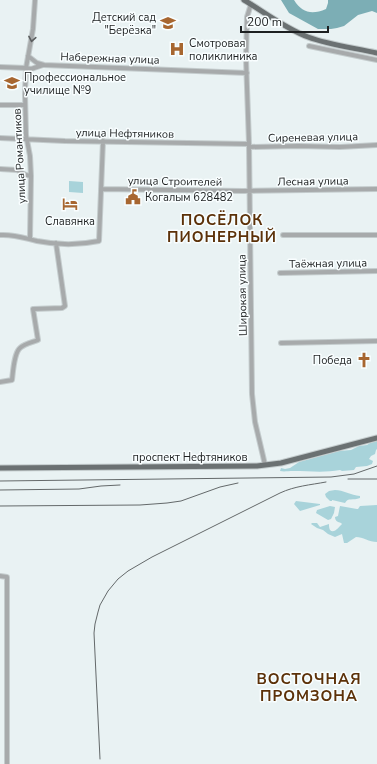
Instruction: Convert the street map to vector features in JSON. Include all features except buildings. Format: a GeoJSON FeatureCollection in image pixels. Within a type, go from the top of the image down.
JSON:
{"type":"FeatureCollection","features":[{"type":"Feature","properties":{"kind":"main road"},"geometry":{"type":"LineString","coordinates":[[244,0],[251,1],[310,35],[377,51]]}},
{"type":"Feature","properties":{"kind":"main road","name":"проспект Нефтяников"},"geometry":{"type":"LineString","coordinates":[[0,468],[265,466],[377,438]]}},
{"type":"Feature","properties":{"kind":"street","name":"улица Романтиков"},"geometry":{"type":"LineString","coordinates":[[30,239],[32,176],[30,156],[26,140],[25,105],[26,68],[33,28],[35,0]]}},
{"type":"Feature","properties":{"kind":"street","name":"Широкая улица"},"geometry":{"type":"LineString","coordinates":[[251,1],[247,17],[247,73],[253,407],[255,425],[265,466]]}},
{"type":"Feature","properties":{"kind":"street"},"geometry":{"type":"LineString","coordinates":[[309,46],[377,60]]}},
{"type":"Feature","properties":{"kind":"street","name":"Набережная улица"},"geometry":{"type":"LineString","coordinates":[[28,56],[37,63],[44,65],[247,73]]}},
{"type":"Feature","properties":{"kind":"street","name":"Набережная улица"},"geometry":{"type":"LineString","coordinates":[[0,67],[32,69],[44,65]]}},
{"type":"Feature","properties":{"kind":"street"},"geometry":{"type":"LineString","coordinates":[[0,105],[25,105]]}},
{"type":"Feature","properties":{"kind":"street","name":"улица Нефтяников"},"geometry":{"type":"LineString","coordinates":[[0,138],[249,146]]}},
{"type":"Feature","properties":{"kind":"street"},"geometry":{"type":"LineString","coordinates":[[0,235],[16,236],[56,243],[84,243],[99,240],[103,142]]}},
{"type":"Feature","properties":{"kind":"street","name":"Сиреневая улица"},"geometry":{"type":"LineString","coordinates":[[249,146],[340,147],[377,145]]}},
{"type":"Feature","properties":{"kind":"street"},"geometry":{"type":"LineString","coordinates":[[0,169],[17,170],[26,175],[32,176]]}},
{"type":"Feature","properties":{"kind":"street","name":"улица Строителей"},"geometry":{"type":"LineString","coordinates":[[101,189],[250,191]]}},
{"type":"Feature","properties":{"kind":"street","name":"Лесная улица"},"geometry":{"type":"LineString","coordinates":[[250,191],[377,189]]}},
{"type":"Feature","properties":{"kind":"street"},"geometry":{"type":"LineString","coordinates":[[283,235],[377,235]]}},
{"type":"Feature","properties":{"kind":"street"},"geometry":{"type":"LineString","coordinates":[[0,382],[12,380],[18,349],[38,340],[33,309],[62,308],[65,306],[56,243]]}},
{"type":"Feature","properties":{"kind":"street","name":"Таёжная улица"},"geometry":{"type":"LineString","coordinates":[[280,273],[377,271]]}},
{"type":"Feature","properties":{"kind":"street"},"geometry":{"type":"LineString","coordinates":[[281,343],[377,341]]}},
{"type":"Feature","properties":{"kind":"street"},"geometry":{"type":"LineString","coordinates":[[0,576],[7,576],[7,764]]}},
{"type":"Feature","properties":{"kind":"shaded area"},"geometry":{"type":"Polygon","coordinates":[[[281,0],[294,0],[300,8],[308,12],[316,12],[326,9],[328,0],[377,0],[377,13],[372,11],[358,15],[344,26],[337,28],[318,29],[289,13],[281,0]]]}},
{"type":"Feature","properties":{"kind":"shaded area"},"geometry":{"type":"Polygon","coordinates":[[[69,181],[83,182],[83,193],[69,192],[69,181]]]}},
{"type":"Feature","properties":{"kind":"shaded area"},"geometry":{"type":"Polygon","coordinates":[[[377,441],[377,449],[375,454],[369,459],[373,461],[372,464],[367,466],[356,467],[354,470],[342,471],[280,471],[281,468],[290,468],[299,462],[339,451],[351,450],[377,441]]]}},
{"type":"Feature","properties":{"kind":"shaded area"},"geometry":{"type":"Polygon","coordinates":[[[335,490],[360,496],[360,498],[346,501],[345,503],[332,500],[330,501],[325,494],[329,491],[335,490]]]}},
{"type":"Feature","properties":{"kind":"shaded area"},"geometry":{"type":"Polygon","coordinates":[[[296,501],[320,505],[300,511],[294,504],[296,501]]]}},
{"type":"Feature","properties":{"kind":"shaded area"},"geometry":{"type":"Polygon","coordinates":[[[377,505],[377,542],[356,537],[347,543],[344,543],[342,534],[335,537],[311,524],[317,523],[320,527],[329,524],[330,530],[333,531],[342,524],[335,518],[338,516],[340,506],[358,509],[360,506],[377,505]]]}},
{"type":"Feature","properties":{"kind":"shaded area"},"geometry":{"type":"Polygon","coordinates":[[[330,506],[335,507],[331,519],[328,520],[316,513],[317,510],[330,506]]]}},
{"type":"Feature","properties":{"kind":"railway"},"geometry":{"type":"LineString","coordinates":[[0,481],[331,477],[354,474],[377,466]]}},
{"type":"Feature","properties":{"kind":"railway"},"geometry":{"type":"LineString","coordinates":[[348,479],[377,479]]}},
{"type":"Feature","properties":{"kind":"railway"},"geometry":{"type":"LineString","coordinates":[[100,759],[94,633],[100,605],[108,591],[118,579],[128,571],[152,557],[280,493],[297,487],[326,482]]}},
{"type":"Feature","properties":{"kind":"railway"},"geometry":{"type":"LineString","coordinates":[[0,506],[140,505],[167,503],[181,501],[220,487],[238,483]]}},
{"type":"Feature","properties":{"kind":"railway"},"geometry":{"type":"LineString","coordinates":[[0,490],[79,489],[120,485]]}},
{"type":"Feature","properties":{"kind":"place","name":"Детский сад \"Берёзка\""},"geometry":{"type":"Point","coordinates":[168,23]}},
{"type":"Feature","properties":{"kind":"place","name":"Смотровая поликлиника"},"geometry":{"type":"Point","coordinates":[177,49]}},
{"type":"Feature","properties":{"kind":"place","name":"Профессиональное училище №9"},"geometry":{"type":"Point","coordinates":[12,83]}},
{"type":"Feature","properties":{"kind":"place","name":"Когалым 628482"},"geometry":{"type":"Point","coordinates":[133,197]}},
{"type":"Feature","properties":{"kind":"place","name":"Славянка"},"geometry":{"type":"Point","coordinates":[70,204]}},
{"type":"Feature","properties":{"kind":"place","name":"Победа"},"geometry":{"type":"Point","coordinates":[364,360]}},
{"type":"Feature","properties":{"kind":"district","name":"ПОСЁЛОК ПИОНЕРНЫЙ"},"geometry":{"type":"Point","coordinates":[222,228]}},
{"type":"Feature","properties":{"kind":"district","name":"ВОСТОЧНАЯ ПРОМЗОНА"},"geometry":{"type":"Point","coordinates":[309,688]}}]}
